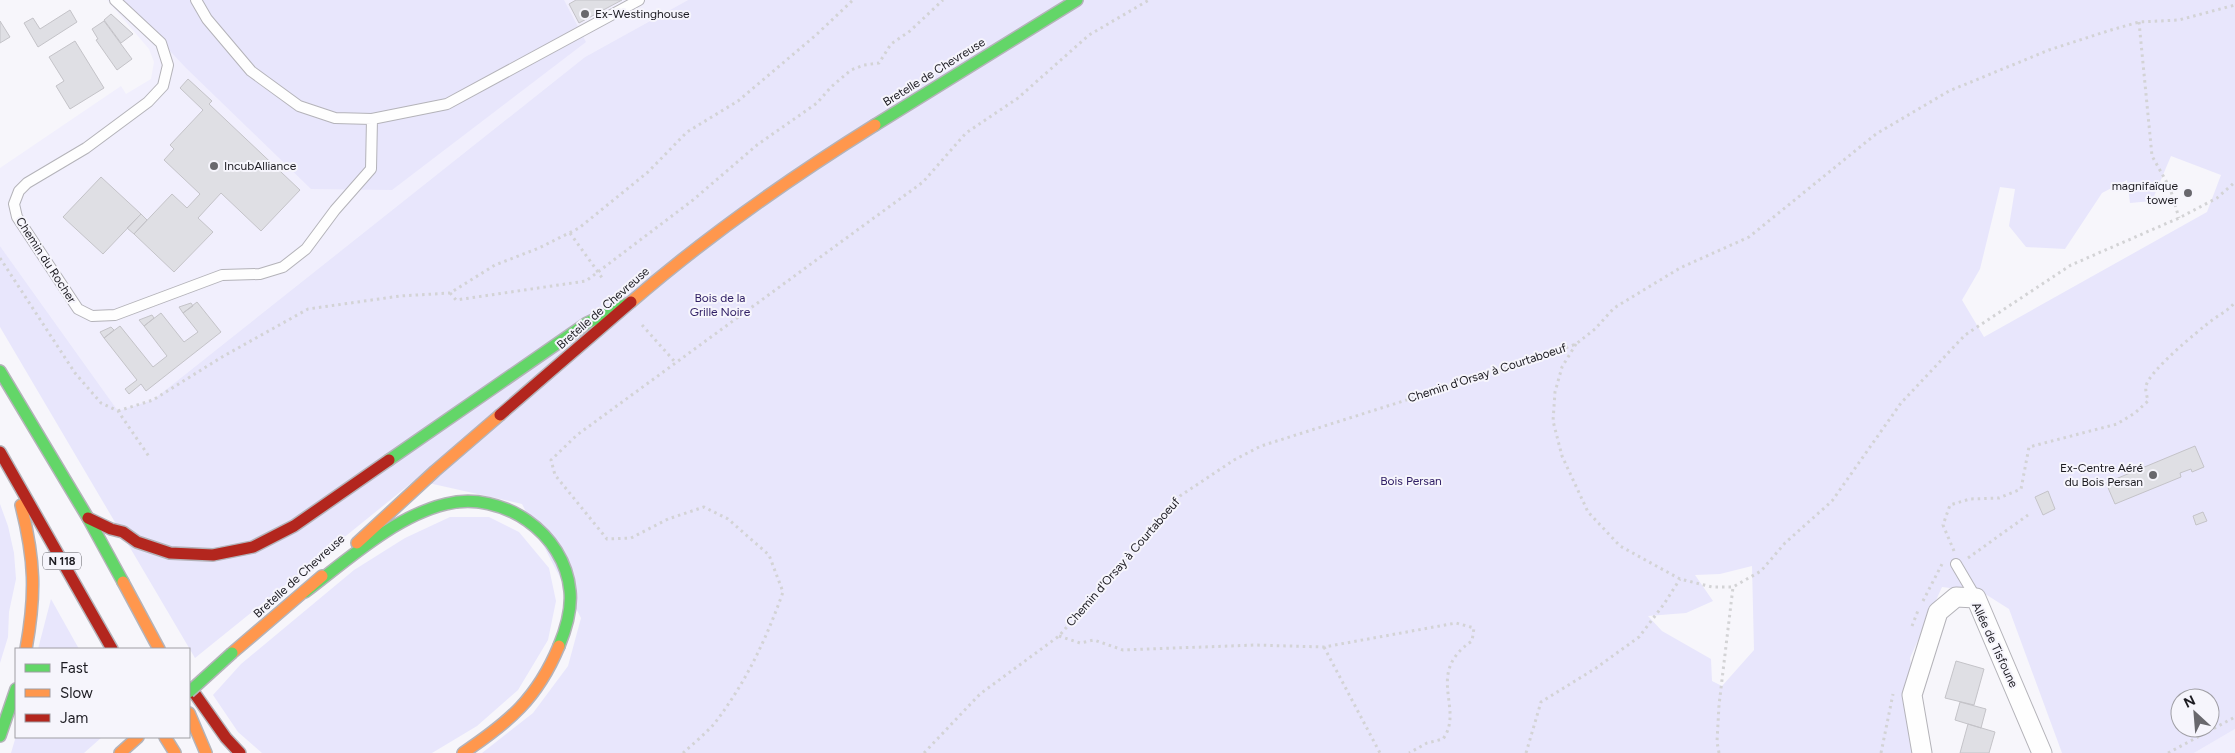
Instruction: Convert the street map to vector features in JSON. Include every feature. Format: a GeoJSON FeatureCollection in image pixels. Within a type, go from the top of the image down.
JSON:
{"type":"FeatureCollection","features":[{"type":"Feature","properties":{"kind":"main road","name":"Bretelle de Chevreuse"},"geometry":{"type":"LineString","coordinates":[[190,689],[305,592],[435,471],[681,259],[808,167],[1076,0]]}},
{"type":"Feature","properties":{"kind":"main road"},"geometry":{"type":"LineString","coordinates":[[88,518],[111,529],[123,532],[137,542],[170,553],[214,555],[253,547],[294,526],[587,323],[627,304]]}},
{"type":"Feature","properties":{"kind":"main road"},"geometry":{"type":"LineString","coordinates":[[0,371],[88,518],[158,648]]}},
{"type":"Feature","properties":{"kind":"main road","name":"N 118"},"geometry":{"type":"LineString","coordinates":[[0,452],[111,648]]}},
{"type":"Feature","properties":{"kind":"main road"},"geometry":{"type":"LineString","coordinates":[[12,472],[28,531],[32,568],[33,610],[26,648]]}},
{"type":"Feature","properties":{"kind":"main road"},"geometry":{"type":"LineString","coordinates":[[305,592],[396,527],[421,513],[447,504],[478,503],[501,507],[521,515],[540,530],[565,566],[571,587],[571,608],[566,634],[536,690],[517,714],[490,736],[463,753]]}},
{"type":"Feature","properties":{"kind":"main road"},"geometry":{"type":"LineString","coordinates":[[190,691],[195,694],[226,738],[240,753]]}},
{"type":"Feature","properties":{"kind":"main road"},"geometry":{"type":"LineString","coordinates":[[0,736],[15,692]]}},
{"type":"Feature","properties":{"kind":"main road"},"geometry":{"type":"LineString","coordinates":[[190,714],[206,753]]}},
{"type":"Feature","properties":{"kind":"main road"},"geometry":{"type":"LineString","coordinates":[[120,753],[137,738]]}},
{"type":"Feature","properties":{"kind":"main road"},"geometry":{"type":"LineString","coordinates":[[166,738],[176,753]]}},
{"type":"Feature","properties":{"kind":"street","name":"Allée de Tisfoune"},"geometry":{"type":"LineString","coordinates":[[1922,753],[1912,695],[1938,612],[1956,597],[1976,598],[2042,753]]}},
{"type":"Feature","properties":{"kind":"lane","name":"Chemin du Rocher"},"geometry":{"type":"LineString","coordinates":[[115,0],[161,43],[168,65],[164,86],[148,102],[86,148],[27,183],[19,191],[14,204],[17,217],[78,309],[92,316],[116,315],[222,274],[260,274],[283,267],[306,249],[335,210],[372,169],[372,120]]}},
{"type":"Feature","properties":{"kind":"lane"},"geometry":{"type":"LineString","coordinates":[[196,0],[207,18],[251,71],[299,106],[335,118],[372,120],[447,104],[639,0]]}},
{"type":"Feature","properties":{"kind":"lane"},"geometry":{"type":"LineString","coordinates":[[1956,565],[1976,598]]}},
{"type":"Feature","properties":{"kind":"path"},"geometry":{"type":"LineString","coordinates":[[118,411],[153,400],[222,357],[308,309],[400,296],[450,293],[495,265],[539,248],[579,228],[648,172],[687,132],[738,101],[816,35],[853,0]]}},
{"type":"Feature","properties":{"kind":"path"},"geometry":{"type":"LineString","coordinates":[[450,293],[456,300],[586,281],[613,263],[628,248],[693,200],[757,145],[817,103],[831,87],[851,70],[879,62],[891,44],[910,31],[943,0]]}},
{"type":"Feature","properties":{"kind":"path"},"geometry":{"type":"LineString","coordinates":[[683,753],[712,725],[746,678],[767,637],[783,592],[769,555],[728,519],[704,507],[668,519],[631,538],[607,539],[554,474],[551,460],[577,435],[923,182],[966,133],[1018,98],[1089,35],[1149,0]]}},
{"type":"Feature","properties":{"kind":"path","name":"Chemin d'Orsay à Courtaboeuf"},"geometry":{"type":"LineString","coordinates":[[924,753],[980,694],[1059,636],[1180,496],[1234,460],[1260,446],[1530,361],[1576,344],[1614,308],[1680,268],[1749,237],[1876,134],[1949,91],[2049,50],[2139,22],[2179,20],[2235,5]]}},
{"type":"Feature","properties":{"kind":"path"},"geometry":{"type":"LineString","coordinates":[[2139,22],[2152,156],[2170,188],[2180,218]]}},
{"type":"Feature","properties":{"kind":"path"},"geometry":{"type":"LineString","coordinates":[[1576,344],[1562,367],[1555,392],[1553,421],[1562,456],[1588,512],[1620,546],[1680,579],[1712,587],[1733,587],[1761,571],[1785,543],[1832,501],[1901,403],[1965,335],[2071,264],[2180,218],[2217,198],[2235,182]]}},
{"type":"Feature","properties":{"kind":"path"},"geometry":{"type":"LineString","coordinates":[[570,233],[603,279]]}},
{"type":"Feature","properties":{"kind":"path"},"geometry":{"type":"LineString","coordinates":[[0,258],[76,373],[100,403],[118,411],[150,458]]}},
{"type":"Feature","properties":{"kind":"path"},"geometry":{"type":"LineString","coordinates":[[2028,515],[1956,565],[1952,544],[1944,525],[1950,505],[1970,499],[1999,498],[2021,488],[2029,447],[2117,424],[2136,413],[2148,401],[2146,387],[2149,378],[2213,319],[2230,310],[2235,302]]}},
{"type":"Feature","properties":{"kind":"path"},"geometry":{"type":"LineString","coordinates":[[642,325],[675,362]]}},
{"type":"Feature","properties":{"kind":"path"},"geometry":{"type":"LineString","coordinates":[[1526,753],[1541,702],[1596,668],[1639,637],[1680,579]]}},
{"type":"Feature","properties":{"kind":"path"},"geometry":{"type":"LineString","coordinates":[[1718,753],[1719,705],[1733,587]]}},
{"type":"Feature","properties":{"kind":"path"},"geometry":{"type":"LineString","coordinates":[[1059,636],[1080,643],[1094,640],[1123,650],[1255,645],[1324,647],[1456,623],[1474,628],[1472,641],[1462,648],[1448,670],[1449,730],[1443,739],[1427,742],[1409,753]]}},
{"type":"Feature","properties":{"kind":"path"},"geometry":{"type":"LineString","coordinates":[[1324,647],[1380,753]]}},
{"type":"Feature","properties":{"kind":"path"},"geometry":{"type":"LineString","coordinates":[[2168,753],[2235,717]]}},
{"type":"Feature","properties":{"kind":"shaded area"},"geometry":{"type":"Polygon","coordinates":[[[107,0],[688,0],[585,57],[153,400],[118,411],[0,246],[0,168],[121,86],[126,94],[151,79],[154,62],[149,49],[107,0]]]}},
{"type":"Feature","properties":{"kind":"shaded area"},"geometry":{"type":"Polygon","coordinates":[[[2235,729],[2235,753],[2194,753],[2220,738],[2235,729]]]}},
{"type":"Feature","properties":{"kind":"green space"},"geometry":{"type":"Polygon","coordinates":[[[122,0],[564,0],[586,42],[392,190],[311,189],[186,68],[122,0]]]}},
{"type":"Feature","properties":{"kind":"green space"},"geometry":{"type":"Polygon","coordinates":[[[688,0],[2235,0],[2235,729],[2220,738],[2220,688],[2170,688],[2170,738],[2220,738],[2194,753],[2062,753],[2009,609],[1982,592],[1942,587],[1910,658],[1923,753],[482,753],[533,713],[568,666],[581,618],[522,504],[415,480],[195,658],[0,327],[0,246],[118,411],[153,400],[585,57],[688,0]],[[2171,156],[2152,201],[2130,203],[2127,180],[2102,193],[2065,249],[2026,247],[2009,226],[2015,189],[2000,187],[1980,269],[1962,300],[1984,337],[2207,212],[2221,175],[2171,156]],[[1752,566],[1720,574],[1695,575],[1713,601],[1686,613],[1648,616],[1662,631],[1711,659],[1712,681],[1722,686],[1754,650],[1752,566]]]}},
{"type":"Feature","properties":{"kind":"green space"},"geometry":{"type":"Polygon","coordinates":[[[0,504],[8,526],[14,553],[16,579],[9,612],[8,637],[0,663],[0,504]]]}},
{"type":"Feature","properties":{"kind":"green space"},"geometry":{"type":"Polygon","coordinates":[[[450,517],[489,517],[519,532],[549,568],[556,601],[548,640],[518,690],[477,726],[432,753],[262,753],[238,732],[213,695],[241,664],[354,570],[405,538],[450,517]]]}},
{"type":"Feature","properties":{"kind":"green space"},"geometry":{"type":"Polygon","coordinates":[[[51,599],[78,648],[38,648],[51,599]]]}},
{"type":"Feature","properties":{"kind":"green space"},"geometry":{"type":"Polygon","coordinates":[[[15,738],[101,738],[84,753],[11,753],[15,738]]]}},
{"type":"Feature","properties":{"kind":"building","name":"Ex-Westinghouse"},"geometry":{"type":"Polygon","coordinates":[[[576,0],[622,0],[579,23],[569,4],[576,0]]]}},
{"type":"Feature","properties":{"kind":"building"},"geometry":{"type":"Polygon","coordinates":[[[70,10],[77,22],[38,47],[24,23],[33,18],[40,29],[70,10]]]}},
{"type":"Feature","properties":{"kind":"building"},"geometry":{"type":"Polygon","coordinates":[[[111,14],[133,34],[121,43],[104,20],[111,14]]]}},
{"type":"Feature","properties":{"kind":"building"},"geometry":{"type":"Polygon","coordinates":[[[0,21],[10,37],[0,43],[0,21]]]}},
{"type":"Feature","properties":{"kind":"building"},"geometry":{"type":"Polygon","coordinates":[[[104,21],[132,59],[117,70],[96,40],[98,39],[92,29],[104,21]]]}},
{"type":"Feature","properties":{"kind":"building"},"geometry":{"type":"Polygon","coordinates":[[[75,41],[104,88],[70,109],[56,86],[64,81],[49,57],[75,41]]]}},
{"type":"Feature","properties":{"kind":"building"},"geometry":{"type":"Polygon","coordinates":[[[188,79],[212,101],[209,104],[300,190],[261,231],[221,193],[198,218],[213,232],[174,272],[134,234],[172,194],[187,208],[200,194],[164,160],[174,149],[170,145],[203,110],[180,88],[188,79]]]}},
{"type":"Feature","properties":{"kind":"building"},"geometry":{"type":"Polygon","coordinates":[[[101,177],[141,214],[103,254],[63,217],[101,177]]]}},
{"type":"Feature","properties":{"kind":"building"},"geometry":{"type":"Polygon","coordinates":[[[141,214],[147,220],[134,234],[127,228],[141,214]]]}},
{"type":"Feature","properties":{"kind":"building"},"geometry":{"type":"Polygon","coordinates":[[[197,302],[221,332],[146,391],[141,384],[129,394],[125,389],[137,380],[104,338],[120,326],[153,367],[167,356],[144,326],[161,313],[184,342],[198,332],[183,313],[197,302]]]}},
{"type":"Feature","properties":{"kind":"building"},"geometry":{"type":"Polygon","coordinates":[[[191,303],[193,306],[183,313],[179,307],[191,303]]]}},
{"type":"Feature","properties":{"kind":"building"},"geometry":{"type":"Polygon","coordinates":[[[152,315],[154,318],[144,326],[139,320],[152,315]]]}},
{"type":"Feature","properties":{"kind":"building"},"geometry":{"type":"Polygon","coordinates":[[[111,327],[114,330],[104,338],[100,332],[111,327]]]}},
{"type":"Feature","properties":{"kind":"building","name":"Ex-Centre Aéré du Bois Persan"},"geometry":{"type":"Polygon","coordinates":[[[2195,446],[2204,467],[2192,472],[2191,469],[2180,473],[2181,477],[2115,504],[2106,483],[2195,446]]]}},
{"type":"Feature","properties":{"kind":"building"},"geometry":{"type":"Polygon","coordinates":[[[2048,491],[2055,509],[2043,515],[2035,497],[2048,491]]]}},
{"type":"Feature","properties":{"kind":"building"},"geometry":{"type":"Polygon","coordinates":[[[2203,512],[2207,521],[2196,525],[2193,516],[2203,512]]]}},
{"type":"Feature","properties":{"kind":"building"},"geometry":{"type":"Polygon","coordinates":[[[1956,661],[1984,669],[1974,705],[1945,698],[1956,661]]]}},
{"type":"Feature","properties":{"kind":"building"},"geometry":{"type":"Polygon","coordinates":[[[1960,702],[1986,709],[1981,728],[1955,720],[1960,702]]]}},
{"type":"Feature","properties":{"kind":"building"},"geometry":{"type":"Polygon","coordinates":[[[1968,724],[1995,732],[1989,753],[1960,753],[1968,724]]]}},
{"type":"Feature","properties":{"kind":"traffic: fast"},"geometry":{"type":"LineString","coordinates":[[875,125],[1077,0]]}},
{"type":"Feature","properties":{"kind":"traffic: fast"},"geometry":{"type":"LineString","coordinates":[[389,460],[587,323],[627,304]]}},
{"type":"Feature","properties":{"kind":"traffic: fast"},"geometry":{"type":"LineString","coordinates":[[0,371],[88,518],[123,582]]}},
{"type":"Feature","properties":{"kind":"traffic: fast"},"geometry":{"type":"LineString","coordinates":[[305,592],[372,541],[408,518],[446,504],[467,501],[488,504],[509,510],[527,520],[543,534],[556,551],[566,570],[570,591],[570,605],[568,619],[559,646]]}},
{"type":"Feature","properties":{"kind":"traffic: fast"},"geometry":{"type":"LineString","coordinates":[[190,691],[232,653]]}},
{"type":"Feature","properties":{"kind":"traffic: fast"},"geometry":{"type":"LineString","coordinates":[[0,736],[15,692]]}},
{"type":"Feature","properties":{"kind":"traffic: slow"},"geometry":{"type":"LineString","coordinates":[[631,302],[719,231],[875,125]]}},
{"type":"Feature","properties":{"kind":"traffic: slow"},"geometry":{"type":"LineString","coordinates":[[357,543],[435,471],[500,415]]}},
{"type":"Feature","properties":{"kind":"traffic: slow"},"geometry":{"type":"LineString","coordinates":[[21,505],[29,543],[33,594],[26,648]]}},
{"type":"Feature","properties":{"kind":"traffic: slow"},"geometry":{"type":"LineString","coordinates":[[232,653],[322,576]]}},
{"type":"Feature","properties":{"kind":"traffic: slow"},"geometry":{"type":"LineString","coordinates":[[123,582],[158,648]]}},
{"type":"Feature","properties":{"kind":"traffic: slow"},"geometry":{"type":"LineString","coordinates":[[463,753],[494,731],[520,708],[541,681],[559,646]]}},
{"type":"Feature","properties":{"kind":"traffic: slow"},"geometry":{"type":"LineString","coordinates":[[190,715],[206,753]]}},
{"type":"Feature","properties":{"kind":"traffic: slow"},"geometry":{"type":"LineString","coordinates":[[120,753],[137,738]]}},
{"type":"Feature","properties":{"kind":"traffic: slow"},"geometry":{"type":"LineString","coordinates":[[166,738],[175,753]]}},
{"type":"Feature","properties":{"kind":"traffic: jam"},"geometry":{"type":"LineString","coordinates":[[500,415],[631,302]]}},
{"type":"Feature","properties":{"kind":"traffic: jam"},"geometry":{"type":"LineString","coordinates":[[0,452],[111,648]]}},
{"type":"Feature","properties":{"kind":"traffic: jam"},"geometry":{"type":"LineString","coordinates":[[88,518],[111,529],[123,532],[137,542],[170,553],[213,555],[253,547],[294,526],[389,460]]}},
{"type":"Feature","properties":{"kind":"traffic: jam"},"geometry":{"type":"LineString","coordinates":[[190,690],[195,694],[226,738],[240,753]]}},
{"type":"Feature","properties":{"kind":"place","name":"Ex-Westinghouse"},"geometry":{"type":"Point","coordinates":[585,14]}},
{"type":"Feature","properties":{"kind":"place","name":"IncubAlliance"},"geometry":{"type":"Point","coordinates":[214,166]}},
{"type":"Feature","properties":{"kind":"place","name":"magnifaïque tower"},"geometry":{"type":"Point","coordinates":[2188,193]}},
{"type":"Feature","properties":{"kind":"place","name":"Ex-Centre Aéré du Bois Persan"},"geometry":{"type":"Point","coordinates":[2153,475]}},
{"type":"Feature","properties":{"kind":"park label","name":"Bois de la Grille Noire"},"geometry":{"type":"Point","coordinates":[720,305]}},
{"type":"Feature","properties":{"kind":"park label","name":"Bois Persan"},"geometry":{"type":"Point","coordinates":[1411,481]}}]}
